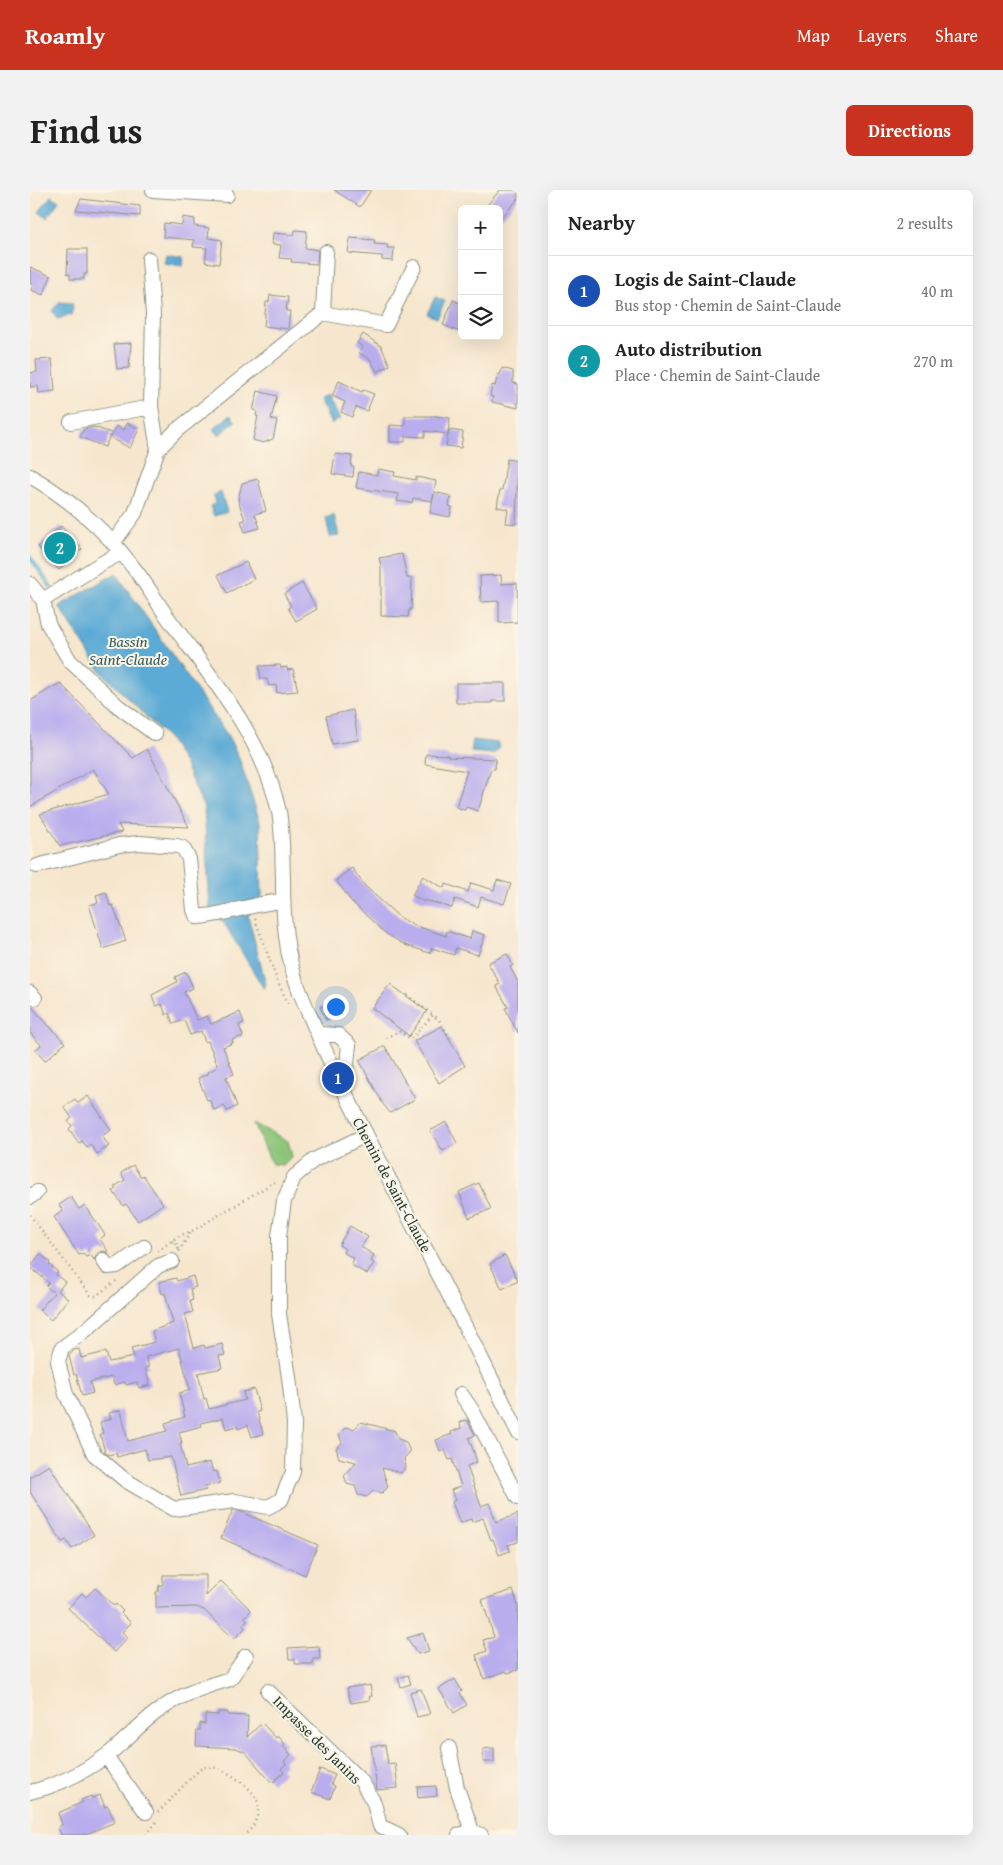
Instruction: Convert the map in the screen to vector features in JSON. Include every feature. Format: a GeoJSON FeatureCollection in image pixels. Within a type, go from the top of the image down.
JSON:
{"type":"FeatureCollection","features":[{"type":"Feature","properties":{"kind":"street"},"geometry":{"type":"LineString","coordinates":[[153,190],[227,195]]}},
{"type":"Feature","properties":{"kind":"street"},"geometry":{"type":"LineString","coordinates":[[43,600],[102,563],[117,548],[135,512],[158,449],[177,430],[323,313],[326,252]]}},
{"type":"Feature","properties":{"kind":"street"},"geometry":{"type":"LineString","coordinates":[[149,259],[152,314],[151,406],[158,449]]}},
{"type":"Feature","properties":{"kind":"street"},"geometry":{"type":"LineString","coordinates":[[323,313],[386,325],[414,267]]}},
{"type":"Feature","properties":{"kind":"street"},"geometry":{"type":"LineString","coordinates":[[71,422],[151,406]]}},
{"type":"Feature","properties":{"kind":"street","name":"Chemin de Saint-Claude"},"geometry":{"type":"LineString","coordinates":[[30,476],[66,499],[93,522],[134,567],[172,624],[232,706],[258,752],[271,785],[279,813],[282,838],[285,932],[292,969],[300,991],[344,1091],[456,1306],[518,1432]]}},
{"type":"Feature","properties":{"kind":"street"},"geometry":{"type":"LineString","coordinates":[[30,584],[43,600],[48,624],[70,661],[118,706],[155,734]]}},
{"type":"Feature","properties":{"kind":"street"},"geometry":{"type":"LineString","coordinates":[[37,866],[119,845],[140,843],[177,846],[183,848],[189,859],[194,910],[197,917],[213,916],[264,902],[283,901]]}},
{"type":"Feature","properties":{"kind":"street"},"geometry":{"type":"LineString","coordinates":[[319,1034],[338,1034],[352,1044],[344,1091]]}},
{"type":"Feature","properties":{"kind":"street"},"geometry":{"type":"LineString","coordinates":[[175,1256],[158,1266],[87,1329],[62,1348],[58,1361],[66,1394],[94,1454],[125,1480],[174,1509],[235,1502],[268,1507],[281,1500],[293,1472],[290,1376],[279,1314],[279,1236],[284,1201],[294,1177],[314,1160],[366,1135]]}},
{"type":"Feature","properties":{"kind":"street"},"geometry":{"type":"LineString","coordinates":[[103,1260],[108,1267],[118,1266],[144,1246]]}},
{"type":"Feature","properties":{"kind":"street"},"geometry":{"type":"LineString","coordinates":[[461,1394],[472,1410],[518,1498]]}},
{"type":"Feature","properties":{"kind":"street"},"geometry":{"type":"LineString","coordinates":[[30,1792],[76,1774],[106,1756],[160,1709],[199,1688],[230,1680],[246,1656]]}},
{"type":"Feature","properties":{"kind":"street","name":"Impasse des Janins"},"geometry":{"type":"LineString","coordinates":[[268,1691],[362,1782],[374,1803],[380,1826],[399,1835]]}},
{"type":"Feature","properties":{"kind":"street"},"geometry":{"type":"LineString","coordinates":[[449,1748],[457,1788],[477,1833],[459,1835]]}},
{"type":"Feature","properties":{"kind":"street"},"geometry":{"type":"LineString","coordinates":[[106,1756],[151,1813]]}},
{"type":"Feature","properties":{"kind":"path"},"geometry":{"type":"LineString","coordinates":[[254,918],[278,983],[291,1008]]}},
{"type":"Feature","properties":{"kind":"path"},"geometry":{"type":"LineString","coordinates":[[407,995],[439,1020],[450,1038]]}},
{"type":"Feature","properties":{"kind":"path"},"geometry":{"type":"LineString","coordinates":[[386,1038],[399,1031],[411,1039],[433,1015]]}},
{"type":"Feature","properties":{"kind":"path"},"geometry":{"type":"LineString","coordinates":[[175,1256],[192,1231],[279,1179],[294,1177]]}},
{"type":"Feature","properties":{"kind":"path"},"geometry":{"type":"LineString","coordinates":[[172,1241],[176,1242],[175,1256]]}},
{"type":"Feature","properties":{"kind":"path"},"geometry":{"type":"LineString","coordinates":[[151,1813],[175,1796],[198,1770],[205,1767],[213,1767],[229,1773],[250,1790],[256,1798],[258,1805],[255,1822],[244,1835]]}},
{"type":"Feature","properties":{"kind":"path"},"geometry":{"type":"LineString","coordinates":[[145,1835],[156,1822]]}},
{"type":"Feature","properties":{"kind":"green space"},"geometry":{"type":"Polygon","coordinates":[[[254,1123],[288,1141],[292,1156],[283,1165],[272,1164],[254,1123]]]}},
{"type":"Feature","properties":{"kind":"water"},"geometry":{"type":"Polygon","coordinates":[[[51,196],[59,201],[47,218],[39,212],[51,196]]]}},
{"type":"Feature","properties":{"kind":"water"},"geometry":{"type":"Polygon","coordinates":[[[166,254],[184,257],[183,266],[164,263],[166,254]]]}},
{"type":"Feature","properties":{"kind":"water"},"geometry":{"type":"Polygon","coordinates":[[[435,297],[445,301],[437,318],[427,314],[435,297]]]}},
{"type":"Feature","properties":{"kind":"water"},"geometry":{"type":"Polygon","coordinates":[[[59,302],[72,303],[71,315],[57,319],[52,311],[59,302]]]}},
{"type":"Feature","properties":{"kind":"water"},"geometry":{"type":"Polygon","coordinates":[[[327,395],[340,419],[331,424],[319,399],[327,395]]]}},
{"type":"Feature","properties":{"kind":"water"},"geometry":{"type":"Polygon","coordinates":[[[230,415],[236,421],[219,435],[213,429],[230,415]]]}},
{"type":"Feature","properties":{"kind":"water"},"geometry":{"type":"Polygon","coordinates":[[[221,492],[227,512],[214,516],[210,506],[215,504],[214,495],[221,492]]]}},
{"type":"Feature","properties":{"kind":"water"},"geometry":{"type":"Polygon","coordinates":[[[334,515],[339,536],[330,537],[326,518],[334,515]]]}},
{"type":"Feature","properties":{"kind":"water","name":"Bassin Saint-Claude"},"geometry":{"type":"Polygon","coordinates":[[[116,573],[228,736],[239,758],[260,822],[262,896],[248,916],[266,984],[264,989],[224,923],[210,911],[204,808],[185,765],[169,739],[101,672],[59,606],[116,573]]]}},
{"type":"Feature","properties":{"kind":"water"},"geometry":{"type":"Polygon","coordinates":[[[473,740],[498,743],[499,749],[493,754],[471,752],[473,740]]]}},
{"type":"Feature","properties":{"kind":"building"},"geometry":{"type":"Polygon","coordinates":[[[334,190],[371,190],[360,207],[334,190]]]}},
{"type":"Feature","properties":{"kind":"building"},"geometry":{"type":"Polygon","coordinates":[[[500,190],[518,190],[518,199],[503,216],[503,205],[488,204],[500,190]]]}},
{"type":"Feature","properties":{"kind":"building"},"geometry":{"type":"Polygon","coordinates":[[[81,199],[140,206],[140,216],[76,210],[81,199]]]}},
{"type":"Feature","properties":{"kind":"building"},"geometry":{"type":"Polygon","coordinates":[[[183,217],[195,219],[194,226],[209,228],[208,238],[222,240],[219,264],[205,262],[207,248],[193,247],[194,240],[163,237],[164,223],[182,225],[183,217]]]}},
{"type":"Feature","properties":{"kind":"building"},"geometry":{"type":"Polygon","coordinates":[[[295,230],[307,231],[305,248],[318,250],[317,264],[291,262],[292,259],[279,258],[281,245],[272,244],[273,233],[294,235],[295,230]]]}},
{"type":"Feature","properties":{"kind":"building"},"geometry":{"type":"Polygon","coordinates":[[[350,238],[375,240],[374,244],[388,245],[387,248],[394,248],[393,261],[382,260],[382,256],[348,253],[350,238]]]}},
{"type":"Feature","properties":{"kind":"building"},"geometry":{"type":"Polygon","coordinates":[[[68,249],[87,249],[87,274],[84,274],[84,279],[70,279],[70,274],[67,274],[68,249]]]}},
{"type":"Feature","properties":{"kind":"building"},"geometry":{"type":"Polygon","coordinates":[[[30,267],[51,276],[43,295],[31,290],[33,285],[30,283],[30,267]]]}},
{"type":"Feature","properties":{"kind":"building"},"geometry":{"type":"Polygon","coordinates":[[[270,295],[288,297],[286,311],[290,311],[288,329],[264,326],[266,302],[269,302],[270,295]]]}},
{"type":"Feature","properties":{"kind":"building"},"geometry":{"type":"Polygon","coordinates":[[[453,300],[458,302],[458,331],[443,325],[453,300]]]}},
{"type":"Feature","properties":{"kind":"building"},"geometry":{"type":"Polygon","coordinates":[[[363,334],[381,346],[390,365],[377,372],[371,360],[359,353],[363,347],[357,343],[363,334]]]}},
{"type":"Feature","properties":{"kind":"building"},"geometry":{"type":"Polygon","coordinates":[[[131,343],[129,368],[117,369],[114,344],[131,343]]]}},
{"type":"Feature","properties":{"kind":"building"},"geometry":{"type":"Polygon","coordinates":[[[52,359],[55,391],[39,393],[38,386],[30,387],[30,373],[37,372],[36,360],[52,359]]]}},
{"type":"Feature","properties":{"kind":"building"},"geometry":{"type":"Polygon","coordinates":[[[502,368],[513,371],[513,383],[518,384],[518,408],[492,402],[493,397],[490,396],[492,385],[495,386],[498,374],[500,375],[502,368]]]}},
{"type":"Feature","properties":{"kind":"building"},"geometry":{"type":"Polygon","coordinates":[[[339,381],[362,392],[363,390],[374,394],[367,411],[356,407],[352,417],[341,412],[345,402],[332,396],[339,381]]]}},
{"type":"Feature","properties":{"kind":"building"},"geometry":{"type":"Polygon","coordinates":[[[258,391],[277,396],[271,419],[277,421],[273,439],[263,443],[253,440],[258,416],[256,416],[257,411],[253,410],[258,391]]]}},
{"type":"Feature","properties":{"kind":"building"},"geometry":{"type":"Polygon","coordinates":[[[405,416],[450,418],[448,434],[425,431],[425,437],[405,436],[405,442],[390,442],[390,425],[405,426],[405,416]]]}},
{"type":"Feature","properties":{"kind":"building"},"geometry":{"type":"Polygon","coordinates":[[[127,423],[139,429],[130,448],[111,438],[116,426],[124,430],[127,423]]]}},
{"type":"Feature","properties":{"kind":"building"},"geometry":{"type":"Polygon","coordinates":[[[94,427],[111,433],[105,447],[80,437],[84,429],[94,427]]]}},
{"type":"Feature","properties":{"kind":"building"},"geometry":{"type":"Polygon","coordinates":[[[449,430],[463,432],[461,448],[446,446],[449,430]]]}},
{"type":"Feature","properties":{"kind":"building"},"geometry":{"type":"Polygon","coordinates":[[[335,454],[352,456],[351,467],[354,467],[353,477],[332,474],[335,454]]]}},
{"type":"Feature","properties":{"kind":"building"},"geometry":{"type":"Polygon","coordinates":[[[507,459],[518,461],[516,524],[506,523],[508,509],[497,507],[507,459]]]}},
{"type":"Feature","properties":{"kind":"building"},"geometry":{"type":"Polygon","coordinates":[[[378,469],[395,472],[394,476],[416,480],[416,477],[436,481],[434,492],[451,496],[449,506],[452,507],[450,517],[430,513],[434,494],[432,501],[413,498],[412,503],[397,501],[399,494],[356,488],[359,472],[377,475],[378,469]]]}},
{"type":"Feature","properties":{"kind":"building"},"geometry":{"type":"Polygon","coordinates":[[[258,479],[266,511],[255,514],[260,528],[245,532],[241,521],[245,520],[238,500],[242,483],[258,479]]]}},
{"type":"Feature","properties":{"kind":"building"},"geometry":{"type":"Polygon","coordinates":[[[61,526],[82,549],[59,570],[38,547],[61,526]]]}},
{"type":"Feature","properties":{"kind":"building"},"geometry":{"type":"Polygon","coordinates":[[[402,554],[407,578],[412,578],[411,610],[409,610],[408,617],[381,616],[381,566],[379,558],[402,554]]]}},
{"type":"Feature","properties":{"kind":"building"},"geometry":{"type":"Polygon","coordinates":[[[246,562],[254,579],[227,593],[218,575],[246,562]]]}},
{"type":"Feature","properties":{"kind":"building"},"geometry":{"type":"Polygon","coordinates":[[[501,575],[502,584],[517,583],[518,622],[499,623],[499,601],[481,602],[480,576],[501,575]]]}},
{"type":"Feature","properties":{"kind":"building"},"geometry":{"type":"Polygon","coordinates":[[[302,583],[317,609],[296,621],[288,608],[291,606],[284,594],[302,583]]]}},
{"type":"Feature","properties":{"kind":"building"},"geometry":{"type":"Polygon","coordinates":[[[280,665],[281,668],[287,667],[287,670],[293,669],[298,691],[277,693],[276,685],[269,686],[267,679],[261,679],[259,666],[280,665]]]}},
{"type":"Feature","properties":{"kind":"building"},"geometry":{"type":"Polygon","coordinates":[[[60,683],[133,758],[147,749],[189,827],[118,824],[122,832],[60,846],[40,814],[109,794],[93,769],[30,807],[30,701],[60,683]]]}},
{"type":"Feature","properties":{"kind":"building"},"geometry":{"type":"Polygon","coordinates":[[[456,683],[505,683],[505,701],[456,703],[456,683]]]}},
{"type":"Feature","properties":{"kind":"building"},"geometry":{"type":"Polygon","coordinates":[[[353,710],[358,740],[332,744],[326,716],[353,710]]]}},
{"type":"Feature","properties":{"kind":"building"},"geometry":{"type":"Polygon","coordinates":[[[426,754],[496,759],[495,769],[491,769],[478,811],[466,807],[465,810],[456,807],[467,771],[425,764],[426,754]]]}},
{"type":"Feature","properties":{"kind":"building"},"geometry":{"type":"Polygon","coordinates":[[[352,868],[365,886],[399,917],[413,925],[446,936],[447,931],[470,939],[472,931],[485,935],[478,955],[456,948],[454,955],[432,948],[430,953],[405,945],[385,933],[351,901],[336,880],[352,868]]]}},
{"type":"Feature","properties":{"kind":"building"},"geometry":{"type":"Polygon","coordinates":[[[423,876],[444,888],[446,884],[468,892],[471,883],[494,890],[497,880],[511,884],[504,904],[481,897],[478,907],[455,899],[452,908],[425,900],[424,902],[412,895],[423,876]]]}},
{"type":"Feature","properties":{"kind":"building"},"geometry":{"type":"Polygon","coordinates":[[[106,892],[110,906],[113,905],[126,941],[103,949],[89,905],[98,903],[96,895],[106,892]]]}},
{"type":"Feature","properties":{"kind":"building"},"geometry":{"type":"Polygon","coordinates":[[[507,954],[513,965],[510,967],[518,982],[518,1033],[505,1008],[508,1007],[496,986],[500,984],[488,963],[507,954]]]}},
{"type":"Feature","properties":{"kind":"building"},"geometry":{"type":"Polygon","coordinates":[[[186,972],[193,988],[184,992],[197,1020],[207,1016],[211,1024],[240,1012],[244,1023],[239,1025],[243,1036],[232,1040],[233,1043],[223,1047],[234,1074],[226,1077],[237,1106],[227,1111],[224,1105],[214,1110],[209,1099],[207,1100],[198,1078],[218,1067],[208,1041],[205,1042],[201,1031],[190,1035],[184,1020],[173,1024],[169,1013],[166,1015],[162,1004],[156,1006],[152,995],[177,982],[175,977],[186,972]]]}},
{"type":"Feature","properties":{"kind":"building"},"geometry":{"type":"Polygon","coordinates":[[[390,984],[427,1011],[409,1036],[372,1008],[390,984]]]}},
{"type":"Feature","properties":{"kind":"building"},"geometry":{"type":"Polygon","coordinates":[[[339,1000],[344,1013],[326,1020],[320,1007],[339,1000]]]}},
{"type":"Feature","properties":{"kind":"building"},"geometry":{"type":"Polygon","coordinates":[[[30,1005],[65,1043],[45,1061],[35,1050],[41,1045],[30,1033],[30,1005]]]}},
{"type":"Feature","properties":{"kind":"building"},"geometry":{"type":"Polygon","coordinates":[[[442,1026],[465,1066],[439,1083],[414,1041],[442,1026]]]}},
{"type":"Feature","properties":{"kind":"building"},"geometry":{"type":"Polygon","coordinates":[[[385,1046],[415,1099],[390,1113],[359,1060],[385,1046]]]}},
{"type":"Feature","properties":{"kind":"building"},"geometry":{"type":"Polygon","coordinates":[[[88,1096],[111,1130],[102,1136],[109,1146],[97,1154],[90,1144],[87,1147],[82,1141],[79,1143],[69,1129],[72,1126],[68,1121],[72,1118],[64,1107],[75,1099],[78,1103],[88,1096]]]}},
{"type":"Feature","properties":{"kind":"building"},"geometry":{"type":"Polygon","coordinates":[[[446,1122],[457,1143],[443,1151],[430,1131],[446,1122]]]}},
{"type":"Feature","properties":{"kind":"building"},"geometry":{"type":"Polygon","coordinates":[[[133,1165],[141,1177],[143,1175],[163,1204],[138,1221],[126,1204],[123,1206],[113,1191],[116,1189],[114,1187],[125,1180],[121,1173],[133,1165]]]}},
{"type":"Feature","properties":{"kind":"building"},"geometry":{"type":"Polygon","coordinates":[[[479,1183],[491,1209],[469,1218],[459,1192],[479,1183]]]}},
{"type":"Feature","properties":{"kind":"building"},"geometry":{"type":"Polygon","coordinates":[[[71,1197],[79,1209],[85,1205],[105,1235],[100,1239],[109,1253],[103,1251],[98,1253],[94,1260],[91,1255],[86,1257],[83,1254],[79,1255],[54,1217],[63,1211],[59,1205],[71,1197]]]}},
{"type":"Feature","properties":{"kind":"building"},"geometry":{"type":"Polygon","coordinates":[[[350,1226],[368,1237],[361,1247],[374,1255],[371,1261],[374,1263],[367,1274],[351,1265],[354,1259],[343,1252],[345,1249],[339,1245],[350,1226]]]}},
{"type":"Feature","properties":{"kind":"building"},"geometry":{"type":"Polygon","coordinates":[[[40,1254],[50,1262],[49,1264],[58,1272],[56,1275],[65,1282],[58,1291],[68,1299],[51,1320],[39,1310],[54,1293],[46,1286],[49,1283],[30,1267],[40,1254]]]}},
{"type":"Feature","properties":{"kind":"building"},"geometry":{"type":"Polygon","coordinates":[[[505,1255],[518,1281],[502,1289],[490,1264],[505,1255]]]}},
{"type":"Feature","properties":{"kind":"building"},"geometry":{"type":"Polygon","coordinates":[[[193,1276],[196,1287],[190,1289],[193,1300],[190,1301],[193,1312],[185,1314],[194,1348],[204,1345],[205,1348],[222,1344],[225,1355],[219,1356],[222,1368],[198,1373],[204,1399],[206,1398],[209,1409],[245,1400],[243,1392],[254,1389],[260,1411],[257,1412],[263,1434],[252,1437],[248,1425],[238,1429],[237,1426],[226,1429],[223,1418],[201,1423],[202,1426],[179,1432],[186,1468],[210,1462],[213,1472],[217,1471],[220,1483],[205,1487],[206,1490],[181,1496],[171,1457],[148,1460],[145,1449],[117,1457],[116,1453],[109,1455],[105,1452],[100,1434],[103,1433],[100,1422],[111,1419],[109,1413],[121,1410],[128,1441],[167,1431],[165,1423],[185,1417],[179,1393],[190,1390],[179,1348],[146,1357],[149,1367],[145,1368],[150,1385],[139,1388],[137,1382],[126,1385],[125,1382],[114,1385],[112,1377],[90,1382],[93,1393],[82,1396],[69,1356],[74,1350],[79,1349],[81,1358],[106,1352],[109,1362],[134,1357],[131,1348],[155,1342],[152,1331],[173,1323],[165,1293],[162,1294],[159,1282],[176,1278],[177,1281],[193,1276]]]}},
{"type":"Feature","properties":{"kind":"building"},"geometry":{"type":"Polygon","coordinates":[[[467,1420],[475,1435],[469,1438],[477,1462],[467,1466],[481,1506],[489,1503],[496,1522],[518,1514],[518,1542],[508,1545],[510,1551],[499,1555],[483,1518],[472,1522],[471,1519],[460,1523],[452,1502],[455,1500],[451,1490],[461,1486],[452,1459],[449,1460],[445,1450],[440,1451],[436,1440],[452,1434],[451,1432],[461,1428],[460,1422],[467,1420]]]}},
{"type":"Feature","properties":{"kind":"building"},"geometry":{"type":"Polygon","coordinates":[[[361,1422],[395,1431],[398,1439],[406,1442],[410,1452],[404,1458],[406,1467],[401,1473],[382,1468],[388,1487],[382,1493],[373,1491],[367,1497],[358,1495],[355,1486],[347,1484],[344,1475],[356,1462],[339,1458],[336,1448],[342,1443],[339,1434],[346,1427],[354,1429],[361,1422]]]}},
{"type":"Feature","properties":{"kind":"building"},"geometry":{"type":"Polygon","coordinates":[[[49,1465],[94,1535],[72,1549],[66,1540],[62,1542],[30,1492],[30,1477],[49,1465]]]}},
{"type":"Feature","properties":{"kind":"building"},"geometry":{"type":"Polygon","coordinates":[[[233,1510],[237,1510],[318,1545],[305,1575],[221,1538],[233,1510]]]}},
{"type":"Feature","properties":{"kind":"building"},"geometry":{"type":"Polygon","coordinates":[[[163,1575],[206,1575],[206,1596],[221,1581],[251,1610],[245,1617],[247,1620],[243,1625],[245,1628],[234,1639],[204,1610],[196,1607],[156,1608],[156,1592],[158,1592],[159,1585],[163,1585],[163,1575]]]}},
{"type":"Feature","properties":{"kind":"building"},"geometry":{"type":"Polygon","coordinates":[[[95,1588],[114,1606],[116,1604],[123,1611],[121,1613],[131,1623],[122,1632],[128,1637],[114,1652],[68,1608],[82,1593],[86,1597],[95,1588]]]}},
{"type":"Feature","properties":{"kind":"building"},"geometry":{"type":"Polygon","coordinates":[[[513,1590],[518,1606],[518,1670],[507,1673],[506,1671],[484,1679],[476,1655],[487,1651],[483,1640],[494,1637],[482,1600],[513,1590]]]}},
{"type":"Feature","properties":{"kind":"building"},"geometry":{"type":"Polygon","coordinates":[[[423,1633],[429,1651],[418,1654],[407,1638],[423,1633]]]}},
{"type":"Feature","properties":{"kind":"building"},"geometry":{"type":"Polygon","coordinates":[[[319,1646],[320,1659],[313,1659],[313,1664],[295,1664],[295,1659],[289,1659],[288,1648],[319,1646]]]}},
{"type":"Feature","properties":{"kind":"building"},"geometry":{"type":"Polygon","coordinates":[[[408,1675],[411,1684],[401,1687],[398,1678],[408,1675]]]}},
{"type":"Feature","properties":{"kind":"building"},"geometry":{"type":"Polygon","coordinates":[[[455,1679],[467,1705],[454,1713],[439,1689],[455,1679]]]}},
{"type":"Feature","properties":{"kind":"building"},"geometry":{"type":"Polygon","coordinates":[[[370,1685],[372,1696],[369,1697],[370,1700],[351,1703],[347,1688],[370,1685]]]}},
{"type":"Feature","properties":{"kind":"building"},"geometry":{"type":"Polygon","coordinates":[[[421,1689],[430,1714],[417,1717],[410,1692],[421,1689]]]}},
{"type":"Feature","properties":{"kind":"building"},"geometry":{"type":"Polygon","coordinates":[[[218,1712],[228,1712],[228,1715],[248,1716],[247,1737],[262,1723],[276,1738],[278,1736],[285,1744],[283,1746],[291,1755],[284,1761],[286,1764],[281,1769],[284,1772],[272,1783],[245,1752],[236,1748],[196,1746],[197,1730],[200,1730],[200,1723],[205,1724],[205,1714],[218,1715],[218,1712]]]}},
{"type":"Feature","properties":{"kind":"building"},"geometry":{"type":"Polygon","coordinates":[[[385,1745],[388,1764],[395,1763],[398,1788],[377,1790],[371,1746],[385,1745]]]}},
{"type":"Feature","properties":{"kind":"building"},"geometry":{"type":"Polygon","coordinates":[[[494,1748],[494,1762],[483,1762],[483,1749],[494,1748]]]}},
{"type":"Feature","properties":{"kind":"building"},"geometry":{"type":"Polygon","coordinates":[[[320,1769],[335,1775],[331,1784],[335,1786],[330,1799],[311,1792],[320,1769]]]}},
{"type":"Feature","properties":{"kind":"building"},"geometry":{"type":"Polygon","coordinates":[[[436,1786],[437,1796],[418,1798],[417,1787],[436,1786]]]}},
{"type":"Feature","properties":{"kind":"building"},"geometry":{"type":"Polygon","coordinates":[[[100,1795],[105,1807],[108,1806],[115,1822],[84,1835],[61,1835],[58,1827],[62,1825],[58,1813],[83,1802],[81,1800],[100,1795]]]}},
{"type":"Feature","properties":{"kind":"waterway"},"geometry":{"type":"LineString","coordinates":[[30,557],[51,587]]}},
{"type":"Feature","properties":{"kind":"place","name":"Auto distribution"},"geometry":{"type":"Point","coordinates":[60,548]}},
{"type":"Feature","properties":{"kind":"place","name":"Logis de Saint-Claude"},"geometry":{"type":"Point","coordinates":[338,1078]}}]}
